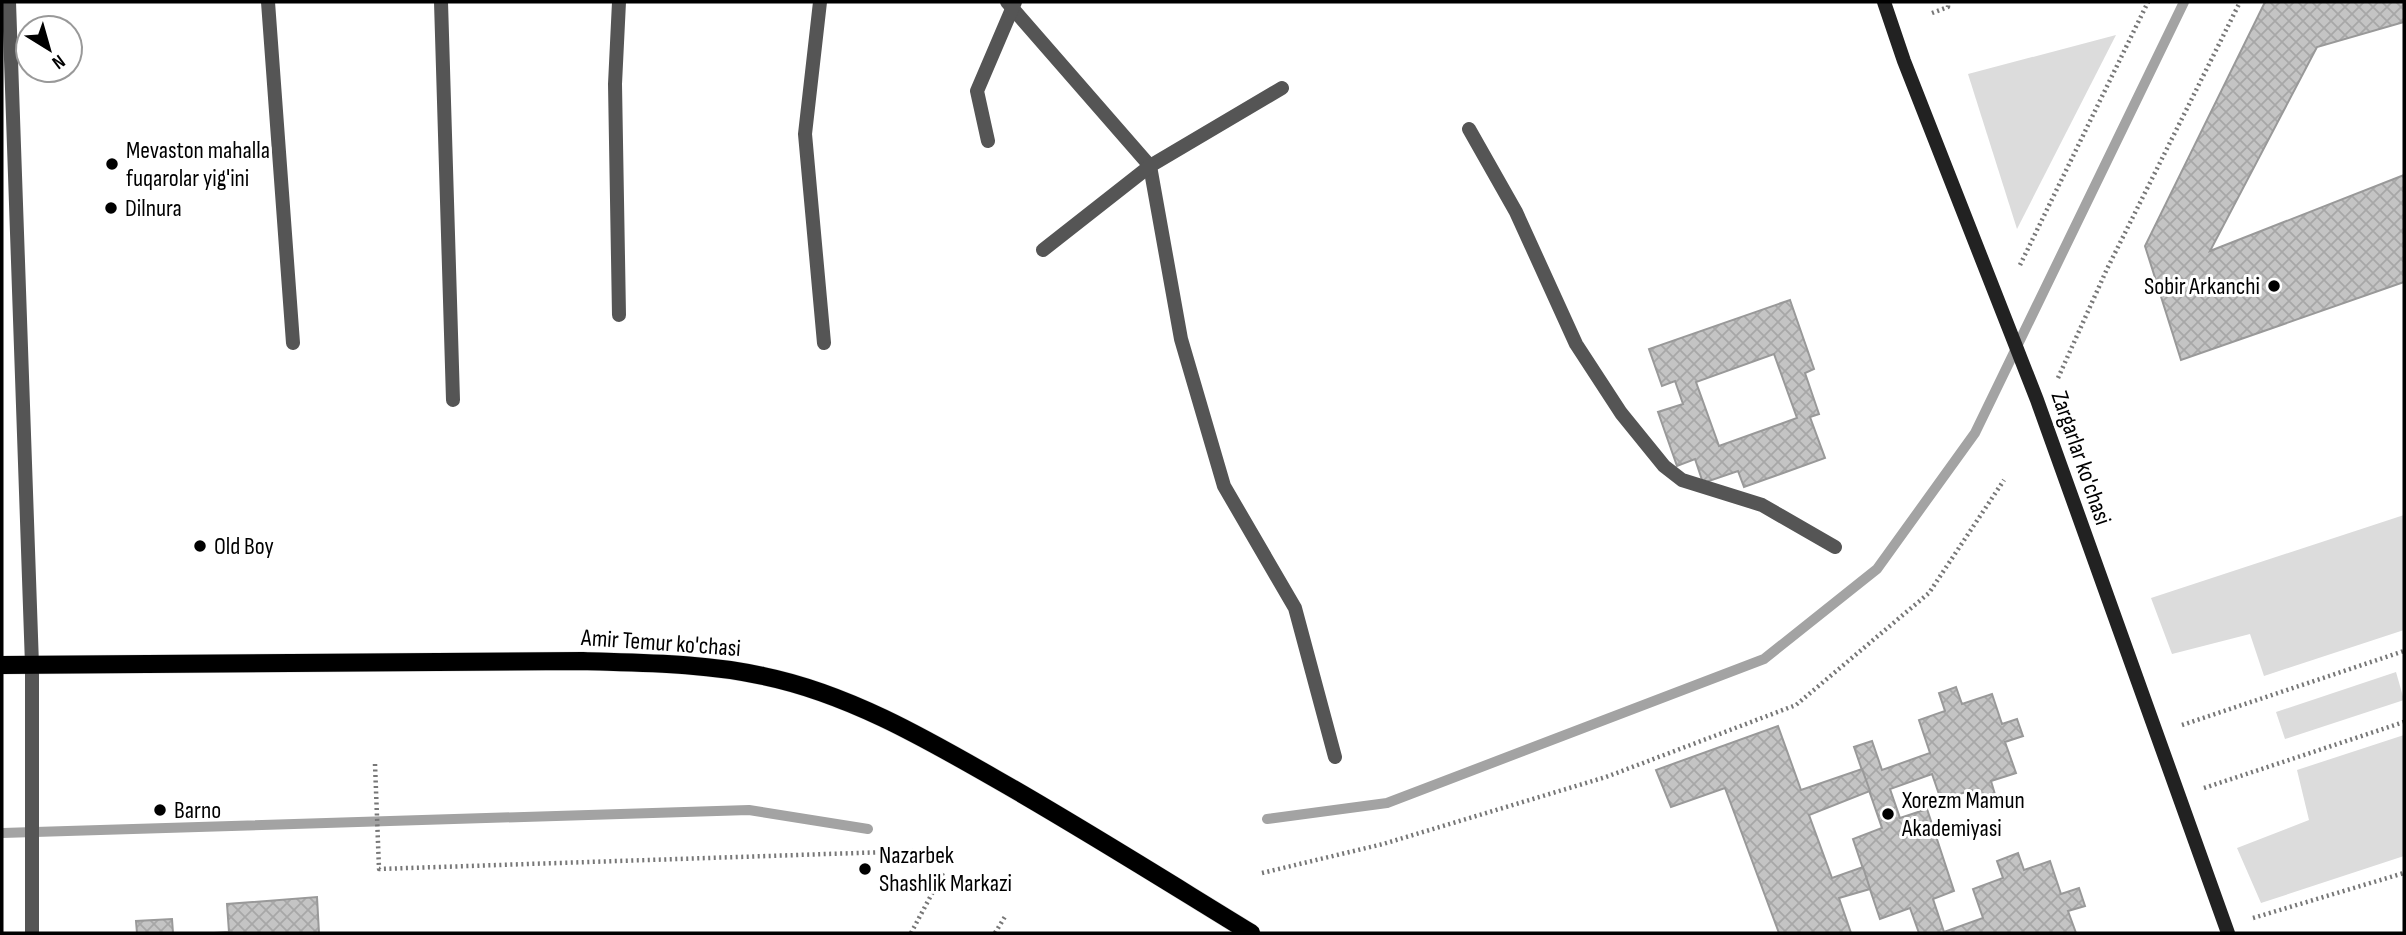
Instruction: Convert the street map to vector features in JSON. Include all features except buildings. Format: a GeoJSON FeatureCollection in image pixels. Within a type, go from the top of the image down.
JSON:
{"type":"FeatureCollection","features":[{"type":"Feature","properties":{"kind":"main road","name":"Zargarlar ko'chasi"},"geometry":{"type":"LineString","coordinates":[[1884,2],[1903,61],[2037,400],[2228,933]]}},
{"type":"Feature","properties":{"kind":"main road","name":"Amir Temur ko'chasi"},"geometry":{"type":"LineString","coordinates":[[2,665],[583,661],[673,664],[763,676],[851,705],[916,734],[1071,822],[1251,933]]}},
{"type":"Feature","properties":{"kind":"street"},"geometry":{"type":"LineString","coordinates":[[9,2],[32,665],[32,933]]}},
{"type":"Feature","properties":{"kind":"street"},"geometry":{"type":"LineString","coordinates":[[268,2],[293,344]]}},
{"type":"Feature","properties":{"kind":"street"},"geometry":{"type":"LineString","coordinates":[[442,2],[453,400]]}},
{"type":"Feature","properties":{"kind":"street"},"geometry":{"type":"LineString","coordinates":[[618,315],[615,84],[620,2]]}},
{"type":"Feature","properties":{"kind":"street"},"geometry":{"type":"LineString","coordinates":[[820,2],[805,134],[824,344]]}},
{"type":"Feature","properties":{"kind":"street"},"geometry":{"type":"LineString","coordinates":[[988,141],[977,91],[1011,4],[1150,166],[1181,339],[1224,486],[1295,608],[1335,757]]}},
{"type":"Feature","properties":{"kind":"street"},"geometry":{"type":"LineString","coordinates":[[1043,250],[1150,166],[1282,88]]}},
{"type":"Feature","properties":{"kind":"street"},"geometry":{"type":"LineString","coordinates":[[1469,129],[1516,212],[1576,344],[1621,413],[1664,466],[1682,480],[1762,505],[1835,547]]}},
{"type":"Feature","properties":{"kind":"path"},"geometry":{"type":"LineString","coordinates":[[1932,13],[1948,7],[1948,2]]}},
{"type":"Feature","properties":{"kind":"path"},"geometry":{"type":"LineString","coordinates":[[2021,265],[2148,2]]}},
{"type":"Feature","properties":{"kind":"path"},"geometry":{"type":"LineString","coordinates":[[2058,378],[2107,270],[2240,2]]}},
{"type":"Feature","properties":{"kind":"path"},"geometry":{"type":"LineString","coordinates":[[1262,873],[1383,844],[1606,776],[1796,705],[1929,593],[2004,480]]}},
{"type":"Feature","properties":{"kind":"path"},"geometry":{"type":"LineString","coordinates":[[2182,725],[2404,651]]}},
{"type":"Feature","properties":{"kind":"path"},"geometry":{"type":"LineString","coordinates":[[2204,788],[2404,722]]}},
{"type":"Feature","properties":{"kind":"path"},"geometry":{"type":"LineString","coordinates":[[375,764],[379,869],[917,851]]}},
{"type":"Feature","properties":{"kind":"path"},"geometry":{"type":"LineString","coordinates":[[911,933],[944,872]]}},
{"type":"Feature","properties":{"kind":"path"},"geometry":{"type":"LineString","coordinates":[[2253,918],[2404,873]]}},
{"type":"Feature","properties":{"kind":"path"},"geometry":{"type":"LineString","coordinates":[[995,933],[1006,915]]}},
{"type":"Feature","properties":{"kind":"shaded area"},"geometry":{"type":"Polygon","coordinates":[[[2116,35],[2017,229],[1968,74],[2116,35]]]}},
{"type":"Feature","properties":{"kind":"shaded area"},"geometry":{"type":"Polygon","coordinates":[[[2404,515],[2404,630],[2264,676],[2250,634],[2172,654],[2151,598],[2404,515]]]}},
{"type":"Feature","properties":{"kind":"shaded area"},"geometry":{"type":"Polygon","coordinates":[[[2396,672],[2404,700],[2285,739],[2276,712],[2396,672]]]}},
{"type":"Feature","properties":{"kind":"shaded area"},"geometry":{"type":"Polygon","coordinates":[[[2404,735],[2404,856],[2261,903],[2237,848],[2309,820],[2297,770],[2404,735]]]}},
{"type":"Feature","properties":{"kind":"waterway"},"geometry":{"type":"LineString","coordinates":[[1267,819],[1387,803],[1764,659],[1877,569],[1975,433],[2184,2]]}},
{"type":"Feature","properties":{"kind":"waterway"},"geometry":{"type":"LineString","coordinates":[[2,833],[749,810],[868,829]]}},
{"type":"Feature","properties":{"kind":"place","name":"Mevaston mahalla fuqarolar yig'ini"},"geometry":{"type":"Point","coordinates":[112,164]}},
{"type":"Feature","properties":{"kind":"place","name":"Dilnura"},"geometry":{"type":"Point","coordinates":[111,208]}},
{"type":"Feature","properties":{"kind":"place","name":"Sobir Arkanchi"},"geometry":{"type":"Point","coordinates":[2274,286]}},
{"type":"Feature","properties":{"kind":"place","name":"Old Boy"},"geometry":{"type":"Point","coordinates":[200,546]}},
{"type":"Feature","properties":{"kind":"place","name":"Barno"},"geometry":{"type":"Point","coordinates":[160,810]}},
{"type":"Feature","properties":{"kind":"place","name":"Xorezm Mamun Akademiyasi"},"geometry":{"type":"Point","coordinates":[1888,814]}},
{"type":"Feature","properties":{"kind":"place","name":"Nazarbek Shashlik Markazi"},"geometry":{"type":"Point","coordinates":[865,869]}}]}
